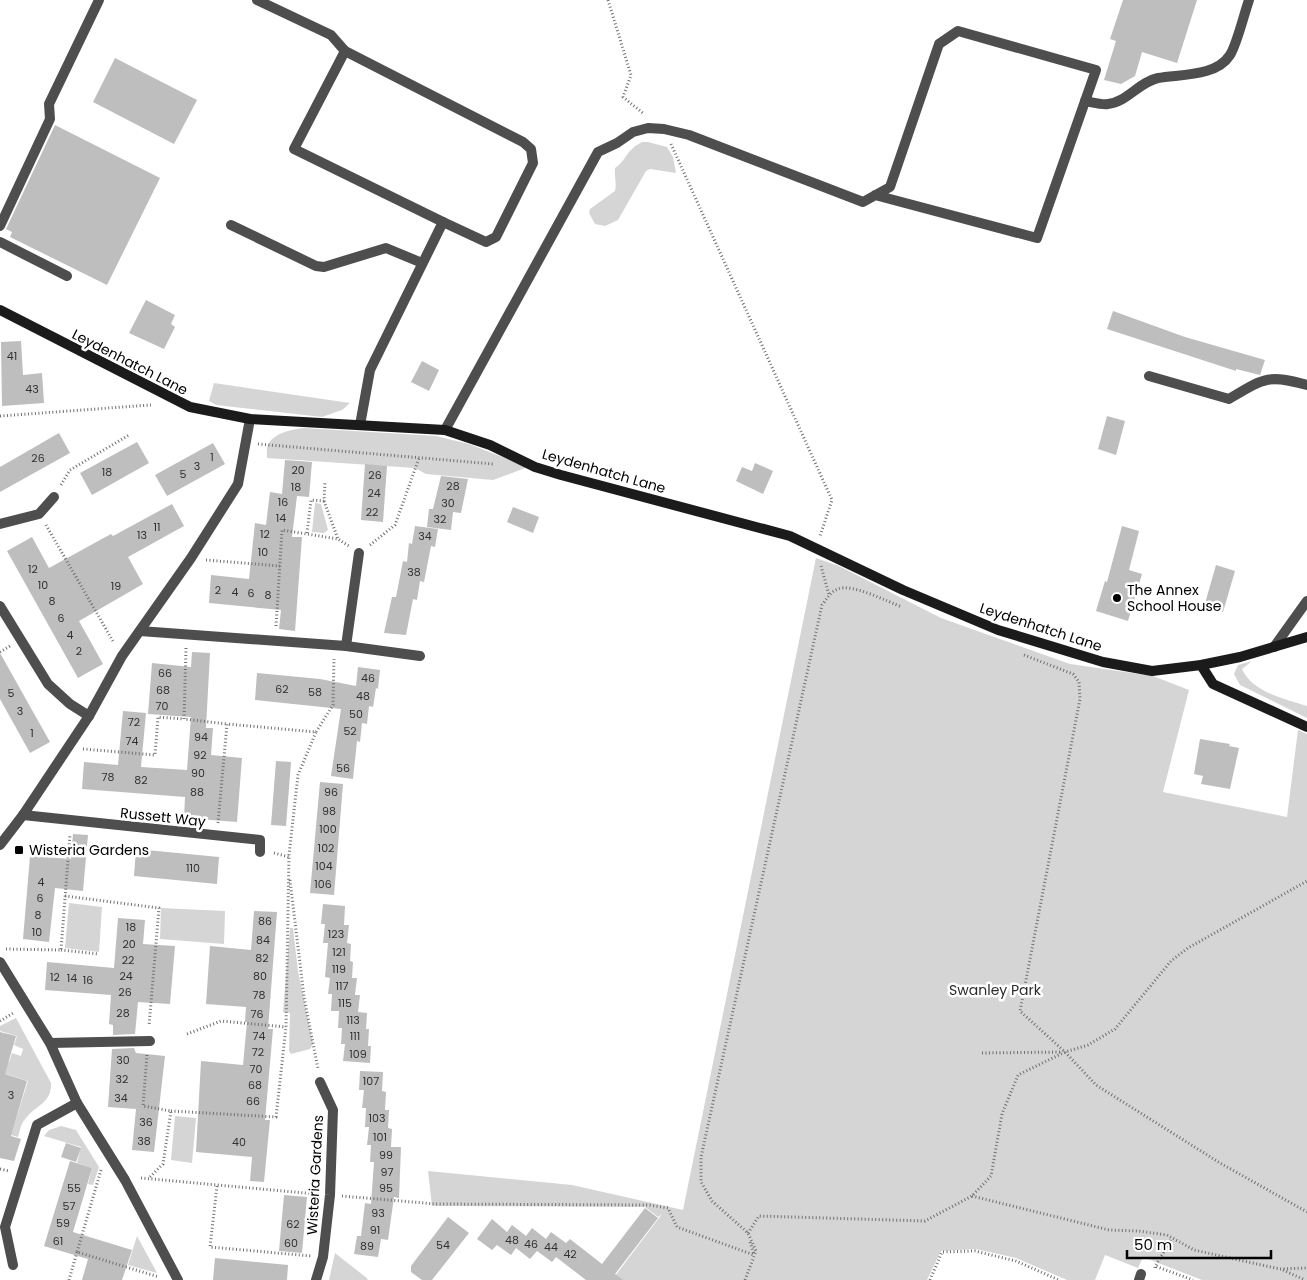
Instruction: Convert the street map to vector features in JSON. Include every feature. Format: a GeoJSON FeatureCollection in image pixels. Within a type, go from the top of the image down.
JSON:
{"type":"FeatureCollection","features":[{"type":"Feature","properties":{"kind":"street"},"geometry":{"type":"LineString","coordinates":[[0,226],[50,119],[49,104],[99,0]]}},
{"type":"Feature","properties":{"kind":"street"},"geometry":{"type":"LineString","coordinates":[[257,0],[331,35],[345,51],[522,142],[531,149],[533,163],[496,237],[486,242],[294,149],[345,51]]}},
{"type":"Feature","properties":{"kind":"street"},"geometry":{"type":"LineString","coordinates":[[1085,101],[1106,105],[1115,102],[1143,83],[1159,78],[1183,76],[1217,65],[1230,55],[1249,0]]}},
{"type":"Feature","properties":{"kind":"street"},"geometry":{"type":"LineString","coordinates":[[445,430],[598,152],[617,143],[633,132],[648,128],[664,129],[689,135],[863,202],[875,195],[890,187],[939,44],[958,31],[1096,70],[1037,238],[875,195]]}},
{"type":"Feature","properties":{"kind":"street"},"geometry":{"type":"LineString","coordinates":[[360,425],[370,370],[443,222]]}},
{"type":"Feature","properties":{"kind":"street"},"geometry":{"type":"LineString","coordinates":[[231,225],[316,266],[324,267],[386,248],[422,263]]}},
{"type":"Feature","properties":{"kind":"street"},"geometry":{"type":"LineString","coordinates":[[0,242],[67,276]]}},
{"type":"Feature","properties":{"kind":"street","name":"Leydenhatch Lane"},"geometry":{"type":"LineString","coordinates":[[0,310],[190,407],[250,419],[445,430],[490,445],[535,466],[561,475],[790,536],[903,590],[998,630],[1103,662],[1152,671],[1202,665],[1307,638]]}},
{"type":"Feature","properties":{"kind":"street"},"geometry":{"type":"LineString","coordinates":[[1149,376],[1229,399],[1259,382],[1271,378],[1307,385]]}},
{"type":"Feature","properties":{"kind":"street"},"geometry":{"type":"LineString","coordinates":[[0,845],[23,815],[68,748],[89,716],[122,656],[191,558],[238,484],[250,419]]}},
{"type":"Feature","properties":{"kind":"street"},"geometry":{"type":"LineString","coordinates":[[0,524],[39,514],[54,496]]}},
{"type":"Feature","properties":{"kind":"street"},"geometry":{"type":"LineString","coordinates":[[346,646],[359,553]]}},
{"type":"Feature","properties":{"kind":"street"},"geometry":{"type":"LineString","coordinates":[[1274,647],[1307,601]]}},
{"type":"Feature","properties":{"kind":"street"},"geometry":{"type":"LineString","coordinates":[[0,606],[48,684],[70,704],[89,716]]}},
{"type":"Feature","properties":{"kind":"street"},"geometry":{"type":"LineString","coordinates":[[140,631],[187,636],[335,645],[420,656]]}},
{"type":"Feature","properties":{"kind":"street"},"geometry":{"type":"LineString","coordinates":[[1202,665],[1213,684],[1307,727]]}},
{"type":"Feature","properties":{"kind":"street","name":"Russett Way"},"geometry":{"type":"LineString","coordinates":[[23,815],[260,840],[260,852]]}},
{"type":"Feature","properties":{"kind":"street"},"geometry":{"type":"LineString","coordinates":[[0,962],[50,1043],[77,1103],[107,1150],[178,1280]]}},
{"type":"Feature","properties":{"kind":"street"},"geometry":{"type":"LineString","coordinates":[[50,1043],[149,1041]]}},
{"type":"Feature","properties":{"kind":"street","name":"Wisteria Gardens"},"geometry":{"type":"LineString","coordinates":[[316,1280],[323,1257],[330,1195],[333,1110],[320,1082]]}},
{"type":"Feature","properties":{"kind":"street"},"geometry":{"type":"LineString","coordinates":[[13,1265],[5,1227],[37,1125],[77,1103]]}},
{"type":"Feature","properties":{"kind":"path"},"geometry":{"type":"LineString","coordinates":[[608,0],[631,75],[622,97],[664,129],[832,500],[816,548],[828,595]]}},
{"type":"Feature","properties":{"kind":"path"},"geometry":{"type":"LineString","coordinates":[[0,416],[179,403]]}},
{"type":"Feature","properties":{"kind":"path"},"geometry":{"type":"LineString","coordinates":[[54,496],[70,470],[129,435]]}},
{"type":"Feature","properties":{"kind":"path"},"geometry":{"type":"LineString","coordinates":[[245,441],[502,466]]}},
{"type":"Feature","properties":{"kind":"path"},"geometry":{"type":"LineString","coordinates":[[275,642],[282,530],[338,539],[359,553],[395,525],[419,458]]}},
{"type":"Feature","properties":{"kind":"path"},"geometry":{"type":"LineString","coordinates":[[325,482],[324,501],[338,539]]}},
{"type":"Feature","properties":{"kind":"path"},"geometry":{"type":"LineString","coordinates":[[307,533],[311,500],[324,501]]}},
{"type":"Feature","properties":{"kind":"path"},"geometry":{"type":"LineString","coordinates":[[39,514],[122,656]]}},
{"type":"Feature","properties":{"kind":"path"},"geometry":{"type":"LineString","coordinates":[[191,558],[280,566]]}},
{"type":"Feature","properties":{"kind":"path"},"geometry":{"type":"LineString","coordinates":[[745,1280],[754,1255],[748,1233],[712,1202],[700,1182],[701,1157],[822,605],[828,595],[840,588],[856,590],[910,611]]}},
{"type":"Feature","properties":{"kind":"path"},"geometry":{"type":"LineString","coordinates":[[184,719],[187,636]]}},
{"type":"Feature","properties":{"kind":"path"},"geometry":{"type":"LineString","coordinates":[[65,896],[160,908],[143,1106],[171,1111],[276,1117],[286,1026],[289,855],[298,775],[316,732],[332,705],[335,645]]}},
{"type":"Feature","properties":{"kind":"path"},"geometry":{"type":"LineString","coordinates":[[1019,653],[1073,674],[1079,682],[1080,699],[1020,1011],[1065,1052],[1096,1085],[1220,1163],[1307,1212]]}},
{"type":"Feature","properties":{"kind":"path"},"geometry":{"type":"LineString","coordinates":[[68,748],[155,755],[158,717],[316,732]]}},
{"type":"Feature","properties":{"kind":"path"},"geometry":{"type":"LineString","coordinates":[[217,836],[228,724]]}},
{"type":"Feature","properties":{"kind":"path"},"geometry":{"type":"LineString","coordinates":[[61,950],[71,821]]}},
{"type":"Feature","properties":{"kind":"path"},"geometry":{"type":"LineString","coordinates":[[260,852],[289,855]]}},
{"type":"Feature","properties":{"kind":"path"},"geometry":{"type":"LineString","coordinates":[[289,855],[291,896],[304,997],[316,1049],[320,1082]]}},
{"type":"Feature","properties":{"kind":"path"},"geometry":{"type":"LineString","coordinates":[[748,1233],[759,1216],[925,1221],[972,1196],[991,1176],[1002,1114],[1018,1075],[1065,1052],[1088,1045],[1115,1029],[1171,961],[1188,948],[1307,881]]}},
{"type":"Feature","properties":{"kind":"path"},"geometry":{"type":"LineString","coordinates":[[0,949],[61,950],[99,954]]}},
{"type":"Feature","properties":{"kind":"path"},"geometry":{"type":"LineString","coordinates":[[187,1034],[221,1021],[286,1026]]}},
{"type":"Feature","properties":{"kind":"path"},"geometry":{"type":"LineString","coordinates":[[982,1053],[1065,1052]]}},
{"type":"Feature","properties":{"kind":"path"},"geometry":{"type":"LineString","coordinates":[[149,1178],[163,1164],[171,1111]]}},
{"type":"Feature","properties":{"kind":"path"},"geometry":{"type":"LineString","coordinates":[[69,1280],[107,1150]]}},
{"type":"Feature","properties":{"kind":"path"},"geometry":{"type":"LineString","coordinates":[[124,1180],[149,1178],[217,1186],[436,1204],[649,1205],[668,1208],[677,1227],[754,1255]]}},
{"type":"Feature","properties":{"kind":"path"},"geometry":{"type":"LineString","coordinates":[[217,1186],[210,1247],[323,1257]]}},
{"type":"Feature","properties":{"kind":"path"},"geometry":{"type":"LineString","coordinates":[[972,1196],[1100,1228],[1167,1235],[1194,1250],[1280,1269],[1305,1280]]}},
{"type":"Feature","properties":{"kind":"path"},"geometry":{"type":"LineString","coordinates":[[1140,1277],[1150,1278],[1172,1238]]}},
{"type":"Feature","properties":{"kind":"path"},"geometry":{"type":"LineString","coordinates":[[77,1252],[160,1277]]}},
{"type":"Feature","properties":{"kind":"path"},"geometry":{"type":"LineString","coordinates":[[930,1280],[942,1252],[975,1252],[1016,1261],[1060,1280]]}},
{"type":"Feature","properties":{"kind":"path"},"geometry":{"type":"LineString","coordinates":[[1156,1266],[1193,1280]]}},
{"type":"Feature","properties":{"kind":"path"},"geometry":{"type":"LineString","coordinates":[[1280,1269],[1307,1268]]}},
{"type":"Feature","properties":{"kind":"green space"},"geometry":{"type":"Polygon","coordinates":[[[642,142],[667,147],[673,157],[676,173],[650,169],[646,171],[618,220],[605,226],[595,224],[589,213],[590,209],[615,191],[615,168],[636,145],[642,142]]]}},
{"type":"Feature","properties":{"kind":"green space"},"geometry":{"type":"Polygon","coordinates":[[[214,383],[350,403],[342,410],[322,417],[216,405],[209,401],[214,383]]]}},
{"type":"Feature","properties":{"kind":"green space"},"geometry":{"type":"Polygon","coordinates":[[[304,428],[436,436],[469,444],[528,467],[493,480],[426,474],[415,468],[267,458],[267,446],[274,437],[304,428]]]}},
{"type":"Feature","properties":{"kind":"green space"},"geometry":{"type":"Polygon","coordinates":[[[315,503],[321,504],[328,530],[324,533],[312,532],[315,503]]]}},
{"type":"Feature","properties":{"kind":"green space","name":"Swanley Park"},"geometry":{"type":"Polygon","coordinates":[[[816,558],[839,566],[941,618],[1070,664],[1153,676],[1189,690],[1163,792],[1287,817],[1298,730],[1307,734],[1307,1280],[1202,1280],[1143,1257],[1138,1268],[1105,1255],[1095,1280],[1067,1280],[1016,1258],[976,1249],[941,1251],[927,1280],[612,1280],[662,1214],[658,1217],[645,1207],[432,1206],[428,1171],[572,1185],[683,1210],[816,558]]]}},
{"type":"Feature","properties":{"kind":"green space"},"geometry":{"type":"Polygon","coordinates":[[[1252,661],[1242,669],[1253,684],[1270,694],[1307,706],[1307,718],[1240,685],[1234,674],[1238,665],[1252,661]]]}},
{"type":"Feature","properties":{"kind":"green space"},"geometry":{"type":"Polygon","coordinates":[[[69,903],[102,907],[99,952],[65,948],[69,903]]]}},
{"type":"Feature","properties":{"kind":"green space"},"geometry":{"type":"Polygon","coordinates":[[[161,908],[225,911],[224,944],[160,939],[161,908]]]}},
{"type":"Feature","properties":{"kind":"green space"},"geometry":{"type":"Polygon","coordinates":[[[290,928],[293,928],[298,971],[313,1044],[310,1049],[291,1054],[289,1051],[290,1013],[283,1012],[290,928]]]}},
{"type":"Feature","properties":{"kind":"green space"},"geometry":{"type":"Polygon","coordinates":[[[16,1018],[51,1083],[49,1095],[24,1120],[18,1137],[11,1135],[28,1081],[6,1074],[0,1093],[0,1059],[9,1062],[12,1053],[21,1056],[23,1049],[14,1045],[17,1036],[0,1031],[0,1026],[16,1018]]]}},
{"type":"Feature","properties":{"kind":"green space"},"geometry":{"type":"Polygon","coordinates":[[[175,1116],[196,1118],[192,1163],[171,1160],[175,1116]]]}},
{"type":"Feature","properties":{"kind":"green space"},"geometry":{"type":"Polygon","coordinates":[[[61,1126],[76,1130],[99,1167],[93,1185],[88,1184],[92,1168],[77,1163],[81,1147],[44,1136],[49,1130],[61,1126]]]}},
{"type":"Feature","properties":{"kind":"green space"},"geometry":{"type":"Polygon","coordinates":[[[137,1236],[157,1273],[128,1265],[137,1236]]]}},
{"type":"Feature","properties":{"kind":"green space"},"geometry":{"type":"Polygon","coordinates":[[[335,1253],[368,1279],[329,1280],[335,1253]]]}},
{"type":"Feature","properties":{"kind":"building"},"geometry":{"type":"Polygon","coordinates":[[[1123,0],[1197,0],[1177,63],[1142,52],[1135,76],[1121,84],[1104,80],[1116,41],[1110,39],[1123,0]]]}},
{"type":"Feature","properties":{"kind":"building"},"geometry":{"type":"Polygon","coordinates":[[[115,58],[197,100],[174,144],[93,102],[115,58]]]}},
{"type":"Feature","properties":{"kind":"building"},"geometry":{"type":"Polygon","coordinates":[[[55,125],[160,178],[107,285],[10,237],[12,232],[6,229],[55,125]]]}},
{"type":"Feature","properties":{"kind":"building"},"geometry":{"type":"Polygon","coordinates":[[[146,300],[175,315],[171,324],[175,327],[164,349],[129,333],[146,300]]]}},
{"type":"Feature","properties":{"kind":"building"},"geometry":{"type":"Polygon","coordinates":[[[1113,311],[1185,337],[1265,360],[1260,375],[1236,369],[1236,371],[1107,329],[1113,311]]]}},
{"type":"Feature","properties":{"kind":"building"},"geometry":{"type":"Polygon","coordinates":[[[21,341],[23,375],[42,373],[44,403],[2,406],[1,342],[21,341]]]}},
{"type":"Feature","properties":{"kind":"building"},"geometry":{"type":"Polygon","coordinates":[[[422,361],[439,370],[429,391],[411,382],[422,361]]]}},
{"type":"Feature","properties":{"kind":"building"},"geometry":{"type":"Polygon","coordinates":[[[1107,416],[1125,421],[1116,455],[1098,449],[1107,416]]]}},
{"type":"Feature","properties":{"kind":"building"},"geometry":{"type":"Polygon","coordinates":[[[59,433],[70,453],[0,492],[0,467],[59,433]]]}},
{"type":"Feature","properties":{"kind":"building"},"geometry":{"type":"Polygon","coordinates":[[[137,442],[149,463],[92,495],[80,473],[137,442]]]}},
{"type":"Feature","properties":{"kind":"building"},"geometry":{"type":"Polygon","coordinates":[[[213,443],[225,464],[167,496],[155,475],[213,443]]]}},
{"type":"Feature","properties":{"kind":"building"},"geometry":{"type":"Polygon","coordinates":[[[285,460],[312,462],[309,497],[297,496],[292,537],[302,537],[295,631],[279,629],[281,610],[209,603],[211,575],[249,579],[255,523],[266,525],[270,492],[282,494],[285,460]]]}},
{"type":"Feature","properties":{"kind":"building"},"geometry":{"type":"Polygon","coordinates":[[[755,463],[773,471],[763,494],[736,481],[742,467],[752,471],[755,463]]]}},
{"type":"Feature","properties":{"kind":"building"},"geometry":{"type":"Polygon","coordinates":[[[365,464],[387,466],[383,522],[361,520],[365,464]]]}},
{"type":"Feature","properties":{"kind":"building"},"geometry":{"type":"Polygon","coordinates":[[[441,476],[468,479],[461,513],[453,512],[451,530],[427,527],[429,509],[433,509],[441,476]]]}},
{"type":"Feature","properties":{"kind":"building"},"geometry":{"type":"Polygon","coordinates":[[[172,504],[184,526],[128,557],[143,584],[79,621],[103,664],[78,678],[7,551],[32,537],[49,568],[111,534],[113,536],[172,504]]]}},
{"type":"Feature","properties":{"kind":"building"},"geometry":{"type":"Polygon","coordinates":[[[513,507],[539,517],[533,533],[507,522],[513,507]]]}},
{"type":"Feature","properties":{"kind":"building"},"geometry":{"type":"Polygon","coordinates":[[[415,526],[438,529],[435,547],[431,546],[424,582],[420,581],[417,600],[413,599],[406,635],[384,633],[392,597],[396,597],[403,561],[407,562],[409,543],[412,544],[415,526]]]}},
{"type":"Feature","properties":{"kind":"building"},"geometry":{"type":"Polygon","coordinates":[[[1122,526],[1139,531],[1129,570],[1142,574],[1128,621],[1096,611],[1105,581],[1107,582],[1122,526]]]}},
{"type":"Feature","properties":{"kind":"building"},"geometry":{"type":"Polygon","coordinates":[[[1216,565],[1235,571],[1223,612],[1204,607],[1216,565]]]}},
{"type":"Feature","properties":{"kind":"building"},"geometry":{"type":"Polygon","coordinates":[[[192,652],[210,653],[206,728],[213,728],[211,755],[242,758],[237,822],[184,818],[185,797],[82,789],[84,762],[118,765],[123,711],[146,713],[141,767],[187,770],[191,717],[148,714],[152,663],[191,667],[192,652]]]}},
{"type":"Feature","properties":{"kind":"building"},"geometry":{"type":"Polygon","coordinates":[[[0,653],[50,742],[30,753],[0,699],[0,653]]]}},
{"type":"Feature","properties":{"kind":"building"},"geometry":{"type":"Polygon","coordinates":[[[358,667],[380,670],[378,689],[376,688],[373,707],[369,706],[367,724],[362,723],[360,742],[357,741],[353,779],[331,776],[341,709],[255,700],[257,673],[320,679],[356,686],[358,667]]]}},
{"type":"Feature","properties":{"kind":"building"},"geometry":{"type":"Polygon","coordinates":[[[1200,739],[1230,744],[1229,746],[1239,748],[1230,789],[1201,784],[1203,776],[1194,774],[1200,739]]]}},
{"type":"Feature","properties":{"kind":"building"},"geometry":{"type":"Polygon","coordinates":[[[276,761],[291,762],[286,826],[271,825],[276,761]]]}},
{"type":"Feature","properties":{"kind":"building"},"geometry":{"type":"Polygon","coordinates":[[[320,782],[343,784],[334,895],[310,893],[320,782]]]}},
{"type":"Feature","properties":{"kind":"building"},"geometry":{"type":"Polygon","coordinates":[[[73,834],[88,835],[83,891],[55,888],[49,942],[23,939],[30,856],[71,859],[73,834]]]}},
{"type":"Feature","properties":{"kind":"building"},"geometry":{"type":"Polygon","coordinates":[[[136,849],[219,857],[217,884],[134,876],[136,849]]]}},
{"type":"Feature","properties":{"kind":"building"},"geometry":{"type":"Polygon","coordinates":[[[323,904],[345,906],[344,925],[349,925],[347,943],[351,944],[352,978],[357,978],[355,995],[360,995],[358,1012],[367,1013],[366,1029],[369,1029],[368,1046],[371,1046],[370,1063],[343,1061],[345,1044],[341,1044],[342,1028],[338,1028],[339,1011],[331,1011],[332,994],[328,994],[330,978],[325,977],[328,943],[323,943],[325,924],[321,924],[323,904]]]}},
{"type":"Feature","properties":{"kind":"building"},"geometry":{"type":"Polygon","coordinates":[[[254,911],[277,912],[268,1029],[273,1029],[265,1120],[270,1120],[264,1182],[250,1181],[252,1157],[196,1152],[201,1061],[243,1065],[247,1022],[245,1022],[246,1007],[206,1004],[210,946],[251,950],[254,911]]]}},
{"type":"Feature","properties":{"kind":"building"},"geometry":{"type":"Polygon","coordinates":[[[118,918],[145,920],[143,944],[175,946],[170,1004],[138,1002],[135,1034],[113,1035],[113,1025],[109,1024],[111,995],[45,990],[47,962],[114,968],[118,918]]]}},
{"type":"Feature","properties":{"kind":"building"},"geometry":{"type":"Polygon","coordinates":[[[0,1032],[16,1036],[5,1074],[27,1081],[11,1136],[21,1139],[14,1161],[0,1158],[0,1032]]]}},
{"type":"Feature","properties":{"kind":"building"},"geometry":{"type":"Polygon","coordinates":[[[134,1048],[136,1053],[165,1056],[154,1152],[132,1150],[136,1109],[108,1107],[112,1049],[134,1048]]]}},
{"type":"Feature","properties":{"kind":"building"},"geometry":{"type":"Polygon","coordinates":[[[360,1071],[383,1072],[382,1091],[386,1092],[385,1110],[389,1110],[388,1128],[392,1129],[391,1147],[401,1147],[399,1198],[394,1197],[388,1240],[381,1239],[378,1257],[354,1254],[357,1236],[361,1236],[365,1203],[371,1204],[374,1162],[370,1162],[371,1145],[367,1145],[369,1127],[365,1127],[366,1108],[362,1108],[364,1090],[359,1090],[360,1071]]]}},
{"type":"Feature","properties":{"kind":"building"},"geometry":{"type":"Polygon","coordinates":[[[66,1143],[81,1148],[76,1162],[61,1157],[66,1143]]]}},
{"type":"Feature","properties":{"kind":"building"},"geometry":{"type":"Polygon","coordinates":[[[70,1161],[92,1168],[73,1232],[132,1250],[122,1280],[82,1280],[88,1259],[44,1246],[70,1161]]]}},
{"type":"Feature","properties":{"kind":"building"},"geometry":{"type":"Polygon","coordinates":[[[284,1195],[307,1197],[302,1253],[279,1251],[284,1195]]]}},
{"type":"Feature","properties":{"kind":"building"},"geometry":{"type":"Polygon","coordinates":[[[645,1208],[658,1218],[615,1274],[623,1280],[586,1280],[556,1257],[552,1262],[537,1251],[530,1259],[516,1248],[511,1255],[497,1245],[492,1250],[477,1239],[492,1219],[507,1232],[512,1225],[526,1236],[532,1228],[546,1239],[551,1232],[566,1243],[570,1239],[602,1264],[645,1208]]]}},
{"type":"Feature","properties":{"kind":"building"},"geometry":{"type":"Polygon","coordinates":[[[448,1217],[469,1233],[432,1280],[422,1280],[411,1272],[411,1266],[448,1217]]]}},
{"type":"Feature","properties":{"kind":"building"},"geometry":{"type":"Polygon","coordinates":[[[215,1258],[288,1265],[287,1280],[213,1280],[215,1258]]]}},
{"type":"Feature","properties":{"kind":"place","name":"The Annex School House"},"geometry":{"type":"Point","coordinates":[1117,598]}},
{"type":"Feature","properties":{"kind":"place","name":"Wisteria Gardens"},"geometry":{"type":"Point","coordinates":[19,850]}}]}
